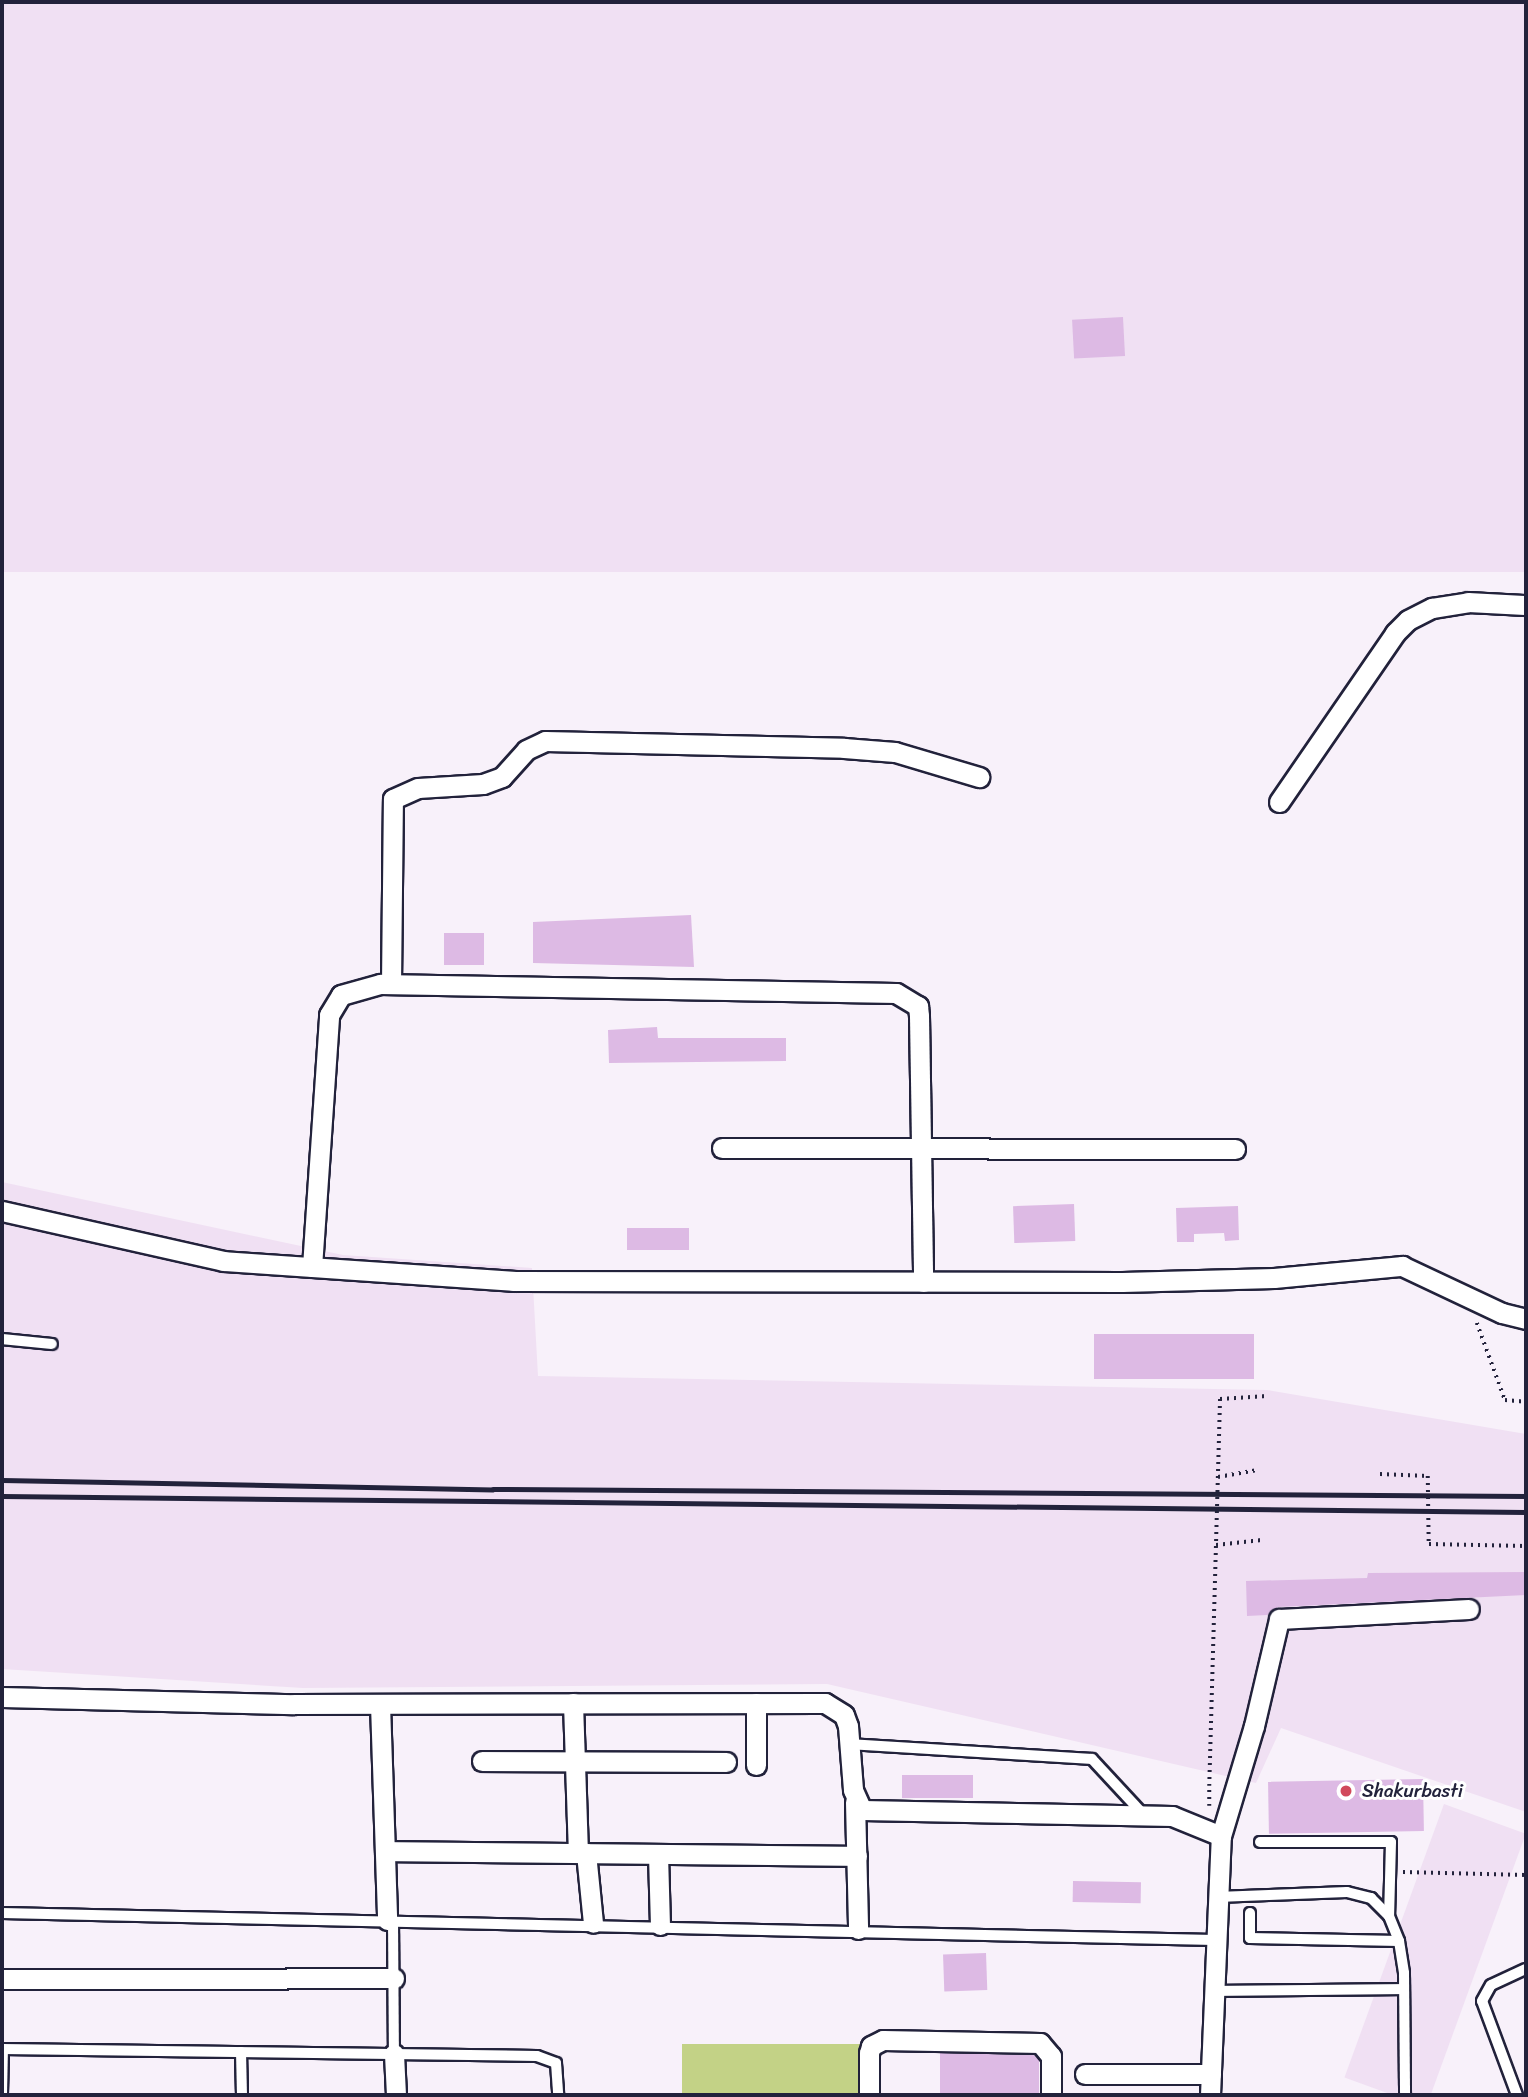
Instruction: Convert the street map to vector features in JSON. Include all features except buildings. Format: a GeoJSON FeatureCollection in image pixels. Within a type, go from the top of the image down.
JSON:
{"type":"FeatureCollection","features":[{"type":"Feature","properties":{"kind":"street"},"geometry":{"type":"LineString","coordinates":[[1279,802],[1395,633],[1408,620],[1432,608],[1468,603],[1526,605]]}},
{"type":"Feature","properties":{"kind":"street"},"geometry":{"type":"LineString","coordinates":[[391,984],[393,799],[418,788],[483,784],[502,778],[526,750],[545,741],[895,752],[979,777]]}},
{"type":"Feature","properties":{"kind":"street"},"geometry":{"type":"LineString","coordinates":[[312,1267],[329,1015],[341,995],[391,984],[895,993],[918,1006],[923,1282]]}},
{"type":"Feature","properties":{"kind":"street"},"geometry":{"type":"LineString","coordinates":[[722,1148],[921,1146],[1235,1149]]}},
{"type":"Feature","properties":{"kind":"street"},"geometry":{"type":"LineString","coordinates":[[2,1211],[223,1261],[513,1281],[923,1282],[1274,1278],[1381,1265],[1411,1270],[1468,1298],[1526,1319]]}},
{"type":"Feature","properties":{"kind":"street"},"geometry":{"type":"LineString","coordinates":[[1210,2095],[1221,1836],[1254,1726],[1279,1619],[1469,1609]]}},
{"type":"Feature","properties":{"kind":"street"},"geometry":{"type":"LineString","coordinates":[[2,1697],[380,1704],[825,1703],[844,1715],[849,1744],[855,1802],[858,1929]]}},
{"type":"Feature","properties":{"kind":"street"},"geometry":{"type":"LineString","coordinates":[[573,1703],[574,1761],[582,1853],[593,1923]]}},
{"type":"Feature","properties":{"kind":"street"},"geometry":{"type":"LineString","coordinates":[[756,1765],[757,1703]]}},
{"type":"Feature","properties":{"kind":"street"},"geometry":{"type":"LineString","coordinates":[[380,1704],[390,1920]]}},
{"type":"Feature","properties":{"kind":"street"},"geometry":{"type":"LineString","coordinates":[[482,1761],[726,1762]]}},
{"type":"Feature","properties":{"kind":"street"},"geometry":{"type":"LineString","coordinates":[[855,1802],[862,1810],[875,1813],[1144,1815],[1184,1819],[1221,1836]]}},
{"type":"Feature","properties":{"kind":"street"},"geometry":{"type":"LineString","coordinates":[[385,1851],[857,1856]]}},
{"type":"Feature","properties":{"kind":"street"},"geometry":{"type":"LineString","coordinates":[[658,1854],[660,1925]]}},
{"type":"Feature","properties":{"kind":"street"},"geometry":{"type":"LineString","coordinates":[[2,1979],[394,1978]]}},
{"type":"Feature","properties":{"kind":"street"},"geometry":{"type":"LineString","coordinates":[[869,2095],[869,2053],[871,2046],[884,2040],[1041,2043],[1051,2056],[1051,2095]]}},
{"type":"Feature","properties":{"kind":"street"},"geometry":{"type":"LineString","coordinates":[[394,2054],[396,2095]]}},
{"type":"Feature","properties":{"kind":"street"},"geometry":{"type":"LineString","coordinates":[[1085,2074],[1211,2074]]}},
{"type":"Feature","properties":{"kind":"lane"},"geometry":{"type":"LineString","coordinates":[[2,1339],[52,1344]]}},
{"type":"Feature","properties":{"kind":"lane"},"geometry":{"type":"LineString","coordinates":[[849,1744],[1092,1759],[1144,1815]]}},
{"type":"Feature","properties":{"kind":"lane"},"geometry":{"type":"LineString","coordinates":[[1260,1842],[1391,1842],[1389,1916]]}},
{"type":"Feature","properties":{"kind":"lane"},"geometry":{"type":"LineString","coordinates":[[1217,1896],[1347,1892],[1371,1898],[1389,1916],[1399,1941],[1404,1990],[1405,2095]]}},
{"type":"Feature","properties":{"kind":"lane"},"geometry":{"type":"LineString","coordinates":[[2,1913],[593,1923],[1215,1940]]}},
{"type":"Feature","properties":{"kind":"lane"},"geometry":{"type":"LineString","coordinates":[[1250,1913],[1250,1938],[1399,1941]]}},
{"type":"Feature","properties":{"kind":"lane"},"geometry":{"type":"LineString","coordinates":[[390,1920],[394,1978],[394,2054]]}},
{"type":"Feature","properties":{"kind":"lane"},"geometry":{"type":"LineString","coordinates":[[1517,2095],[1482,2001],[1491,1985],[1526,1969]]}},
{"type":"Feature","properties":{"kind":"lane"},"geometry":{"type":"LineString","coordinates":[[1214,1991],[1404,1990]]}},
{"type":"Feature","properties":{"kind":"lane"},"geometry":{"type":"LineString","coordinates":[[2,2095],[2,2049],[550,2058],[558,2073],[558,2095]]}},
{"type":"Feature","properties":{"kind":"lane"},"geometry":{"type":"LineString","coordinates":[[241,2052],[243,2095]]}},
{"type":"Feature","properties":{"kind":"path"},"geometry":{"type":"LineString","coordinates":[[1468,1298],[1505,1401],[1526,1402]]}},
{"type":"Feature","properties":{"kind":"path"},"geometry":{"type":"LineString","coordinates":[[1209,1786],[1220,1399],[1266,1396]]}},
{"type":"Feature","properties":{"kind":"path"},"geometry":{"type":"LineString","coordinates":[[1218,1477],[1257,1470]]}},
{"type":"Feature","properties":{"kind":"path"},"geometry":{"type":"LineString","coordinates":[[1380,1474],[1428,1476],[1429,1544],[1526,1546]]}},
{"type":"Feature","properties":{"kind":"path"},"geometry":{"type":"LineString","coordinates":[[1216,1545],[1262,1540]]}},
{"type":"Feature","properties":{"kind":"path"},"geometry":{"type":"LineString","coordinates":[[1408,1872],[1526,1875]]}},
{"type":"Feature","properties":{"kind":"shaded area"},"geometry":{"type":"Polygon","coordinates":[[[2,2],[1526,2],[1526,572],[2,572],[2,2]]]}},
{"type":"Feature","properties":{"kind":"shaded area"},"geometry":{"type":"Polygon","coordinates":[[[2,1182],[343,1255],[532,1268],[538,1376],[1267,1390],[1526,1434],[1526,1812],[1281,1728],[1256,1783],[827,1684],[303,1688],[2,1669],[2,1182]]]}},
{"type":"Feature","properties":{"kind":"shaded area"},"geometry":{"type":"Polygon","coordinates":[[[1444,1804],[1526,1834],[1431,2095],[1393,2095],[1344,2077],[1444,1804]]]}},
{"type":"Feature","properties":{"kind":"green space"},"geometry":{"type":"Polygon","coordinates":[[[682,2044],[860,2044],[860,2095],[682,2095],[682,2044]]]}},
{"type":"Feature","properties":{"kind":"railway"},"geometry":{"type":"LineString","coordinates":[[2,1480],[493,1489],[1526,1496]]}},
{"type":"Feature","properties":{"kind":"railway"},"geometry":{"type":"LineString","coordinates":[[2,1496],[1526,1512]]}},
{"type":"Feature","properties":{"kind":"place","name":"Shakurbasti"},"geometry":{"type":"Point","coordinates":[1346,1791]}}]}
